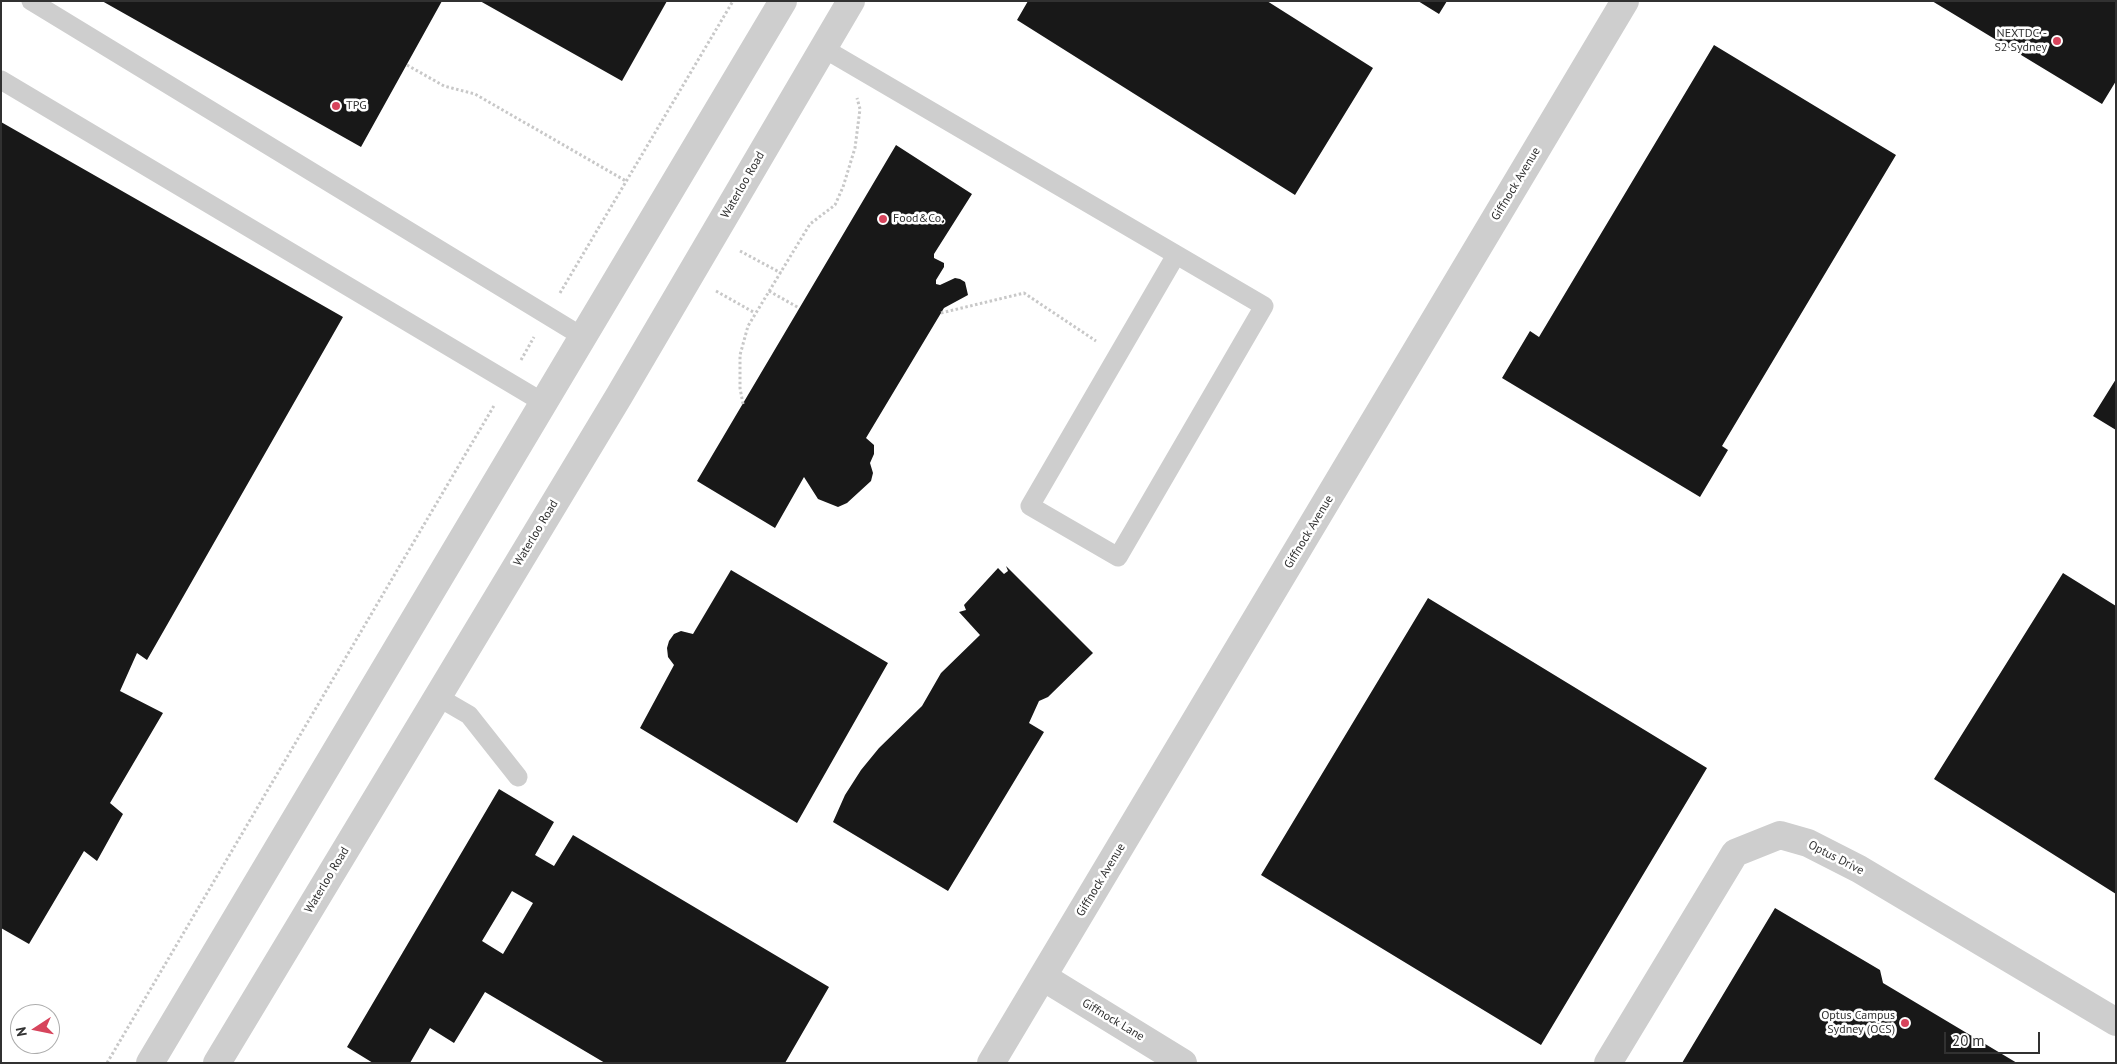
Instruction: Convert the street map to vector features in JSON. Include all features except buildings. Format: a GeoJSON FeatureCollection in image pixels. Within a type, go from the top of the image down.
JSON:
{"type":"FeatureCollection","features":[{"type":"Feature","properties":{"kind":"street"},"geometry":{"type":"LineString","coordinates":[[150,1063],[783,1]]}},
{"type":"Feature","properties":{"kind":"street","name":"Waterloo Road"},"geometry":{"type":"LineString","coordinates":[[217,1063],[619,396],[851,1]]}},
{"type":"Feature","properties":{"kind":"street","name":"Giffnock Avenue"},"geometry":{"type":"LineString","coordinates":[[992,1063],[1626,1]]}},
{"type":"Feature","properties":{"kind":"street","name":"Optus Drive"},"geometry":{"type":"LineString","coordinates":[[1608,1063],[1735,853],[1780,835],[1808,843],[1858,869],[2116,1022]]}},
{"type":"Feature","properties":{"kind":"street","name":"Giffnock Lane"},"geometry":{"type":"LineString","coordinates":[[1043,977],[1183,1063]]}},
{"type":"Feature","properties":{"kind":"lane"},"geometry":{"type":"LineString","coordinates":[[31,1],[583,337]]}},
{"type":"Feature","properties":{"kind":"lane"},"geometry":{"type":"LineString","coordinates":[[823,48],[1264,306],[1118,557],[1030,506],[1176,255]]}},
{"type":"Feature","properties":{"kind":"lane"},"geometry":{"type":"LineString","coordinates":[[1,80],[544,403]]}},
{"type":"Feature","properties":{"kind":"lane"},"geometry":{"type":"LineString","coordinates":[[438,697],[469,715],[518,777]]}},
{"type":"Feature","properties":{"kind":"path"},"geometry":{"type":"LineString","coordinates":[[107,1063],[733,1]]}},
{"type":"Feature","properties":{"kind":"path"},"geometry":{"type":"LineString","coordinates":[[407,65],[444,86],[475,94],[626,181]]}},
{"type":"Feature","properties":{"kind":"path"},"geometry":{"type":"LineString","coordinates":[[743,404],[740,388],[740,354],[748,326],[810,224],[834,205],[843,188],[855,148],[860,109],[858,101]]}},
{"type":"Feature","properties":{"kind":"path"},"geometry":{"type":"LineString","coordinates":[[739,251],[781,273]]}},
{"type":"Feature","properties":{"kind":"path"},"geometry":{"type":"LineString","coordinates":[[716,290],[755,313]]}},
{"type":"Feature","properties":{"kind":"path"},"geometry":{"type":"LineString","coordinates":[[769,291],[800,308]]}},
{"type":"Feature","properties":{"kind":"path"},"geometry":{"type":"LineString","coordinates":[[941,313],[1024,293],[1118,355]]}},
{"type":"Feature","properties":{"kind":"place","name":"NEXTDC - S2 Sydney"},"geometry":{"type":"Point","coordinates":[2057,41]}},
{"type":"Feature","properties":{"kind":"place","name":"TPG"},"geometry":{"type":"Point","coordinates":[336,106]}},
{"type":"Feature","properties":{"kind":"place","name":"Food&Co."},"geometry":{"type":"Point","coordinates":[883,219]}},
{"type":"Feature","properties":{"kind":"place","name":"Optus Campus Sydney (OCS)"},"geometry":{"type":"Point","coordinates":[1905,1023]}}]}
